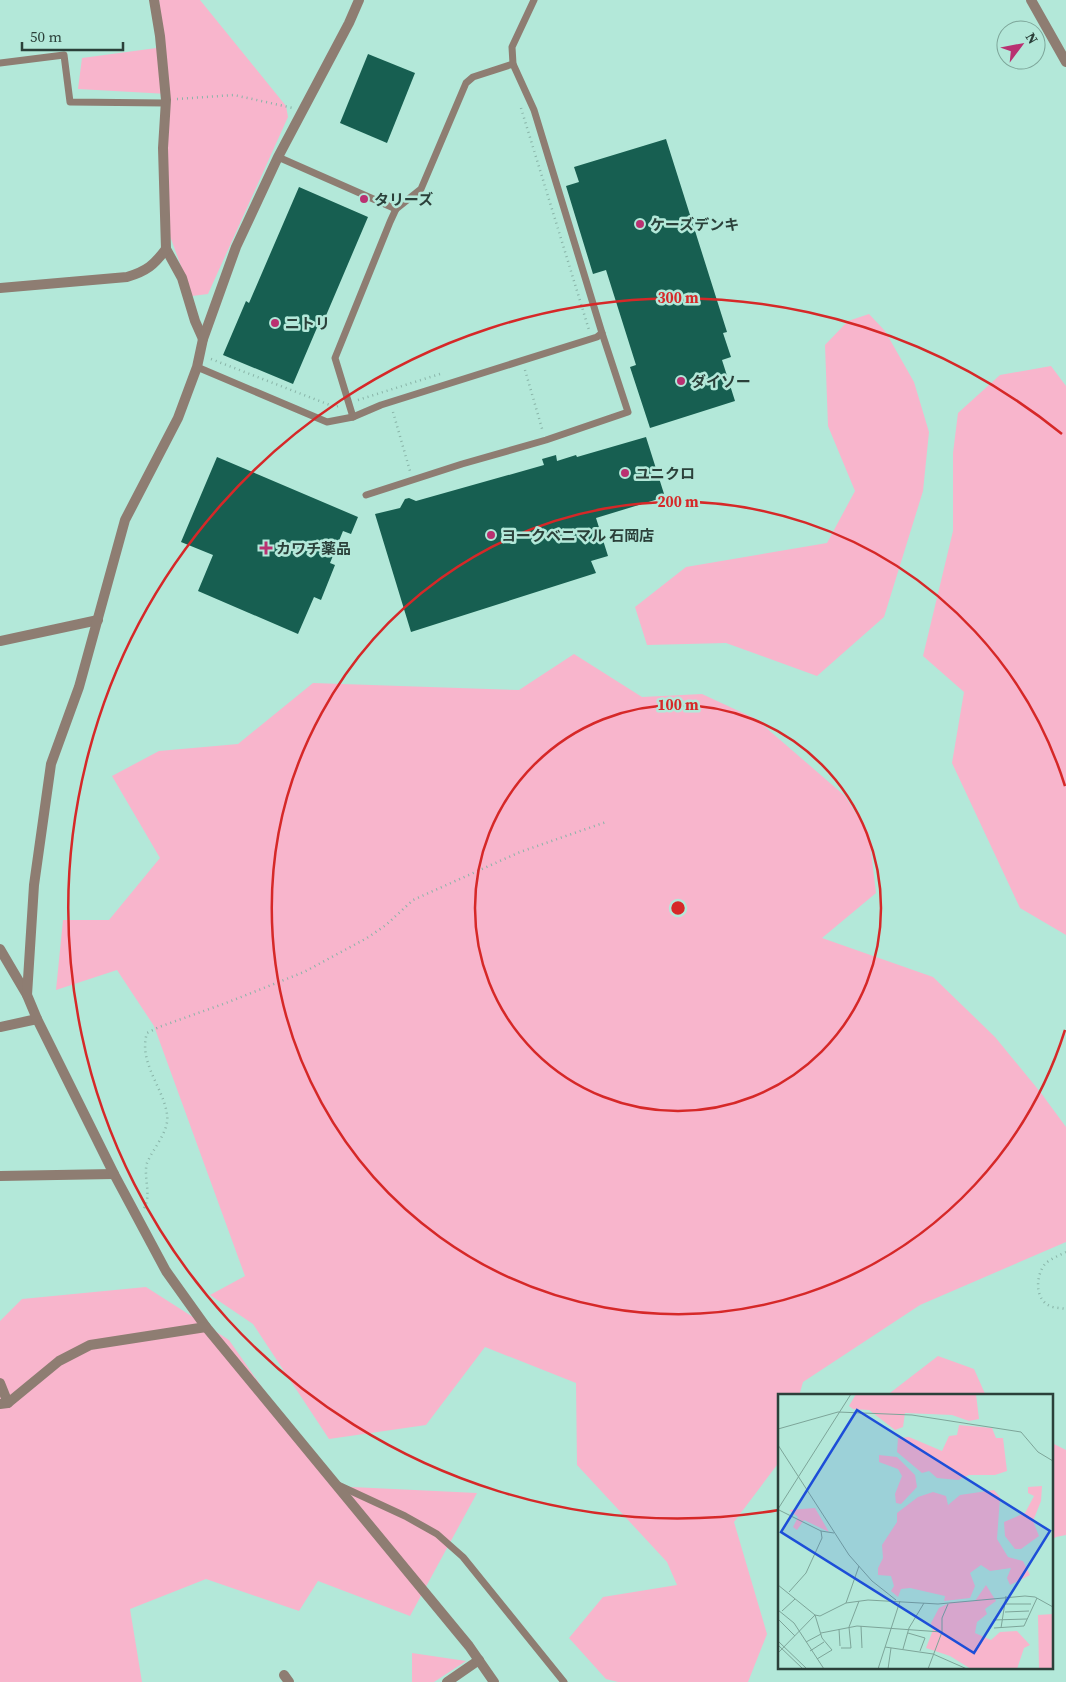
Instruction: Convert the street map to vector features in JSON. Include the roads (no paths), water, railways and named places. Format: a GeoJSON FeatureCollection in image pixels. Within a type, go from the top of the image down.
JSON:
{"type":"FeatureCollection","features":[{"type":"Feature","properties":{"kind":"street"},"geometry":{"type":"LineString","coordinates":[[154,0],[160,36],[166,101],[163,148],[166,248],[182,278],[194,321],[203,339]]}},
{"type":"Feature","properties":{"kind":"street"},"geometry":{"type":"LineString","coordinates":[[27,995],[34,886],[51,764],[79,686],[125,520],[178,418],[197,367],[203,339],[236,247],[278,157],[349,23],[359,0]]}},
{"type":"Feature","properties":{"kind":"street"},"geometry":{"type":"LineString","coordinates":[[1031,0],[1066,62]]}},
{"type":"Feature","properties":{"kind":"street"},"geometry":{"type":"LineString","coordinates":[[0,288],[127,277],[143,272],[155,263],[166,248]]}},
{"type":"Feature","properties":{"kind":"street"},"geometry":{"type":"LineString","coordinates":[[0,641],[98,620]]}},
{"type":"Feature","properties":{"kind":"street"},"geometry":{"type":"LineString","coordinates":[[0,949],[27,995],[114,1174],[166,1271],[206,1327],[463,1639],[494,1682]]}},
{"type":"Feature","properties":{"kind":"street"},"geometry":{"type":"LineString","coordinates":[[0,1027],[37,1019]]}},
{"type":"Feature","properties":{"kind":"street"},"geometry":{"type":"LineString","coordinates":[[0,1176],[114,1174]]}},
{"type":"Feature","properties":{"kind":"street"},"geometry":{"type":"LineString","coordinates":[[0,1383],[4,1403],[59,1361],[90,1345],[206,1327]]}},
{"type":"Feature","properties":{"kind":"street"},"geometry":{"type":"LineString","coordinates":[[447,1682],[478,1660]]}},
{"type":"Feature","properties":{"kind":"lane"},"geometry":{"type":"LineString","coordinates":[[366,495],[546,440],[628,412],[534,110],[513,64],[512,47],[534,0]]}},
{"type":"Feature","properties":{"kind":"lane"},"geometry":{"type":"LineString","coordinates":[[0,63],[64,55],[70,102],[166,101]]}},
{"type":"Feature","properties":{"kind":"lane"},"geometry":{"type":"LineString","coordinates":[[353,417],[335,358],[386,231],[396,209],[421,189],[466,84],[473,77],[513,64]]}},
{"type":"Feature","properties":{"kind":"lane"},"geometry":{"type":"LineString","coordinates":[[278,157],[396,209]]}},
{"type":"Feature","properties":{"kind":"lane"},"geometry":{"type":"LineString","coordinates":[[197,367],[327,422],[353,417],[390,402],[597,337],[601,330]]}},
{"type":"Feature","properties":{"kind":"lane"},"geometry":{"type":"LineString","coordinates":[[335,1484],[405,1516],[437,1534],[457,1551],[564,1682]]}},
{"type":"Feature","properties":{"kind":"place","name":"タリーズ"},"geometry":{"type":"Point","coordinates":[364,199]}},
{"type":"Feature","properties":{"kind":"place","name":"ケーズデンキ"},"geometry":{"type":"Point","coordinates":[640,224]}},
{"type":"Feature","properties":{"kind":"place","name":"ニトリ"},"geometry":{"type":"Point","coordinates":[275,323]}},
{"type":"Feature","properties":{"kind":"place","name":"ダイソー"},"geometry":{"type":"Point","coordinates":[681,381]}},
{"type":"Feature","properties":{"kind":"place","name":"ユニクロ"},"geometry":{"type":"Point","coordinates":[625,473]}},
{"type":"Feature","properties":{"kind":"place","name":"ヨークベニマル 石岡店"},"geometry":{"type":"Point","coordinates":[491,535]}},
{"type":"Feature","properties":{"kind":"place","name":"カワチ薬品"},"geometry":{"type":"Point","coordinates":[266,548]}}]}
